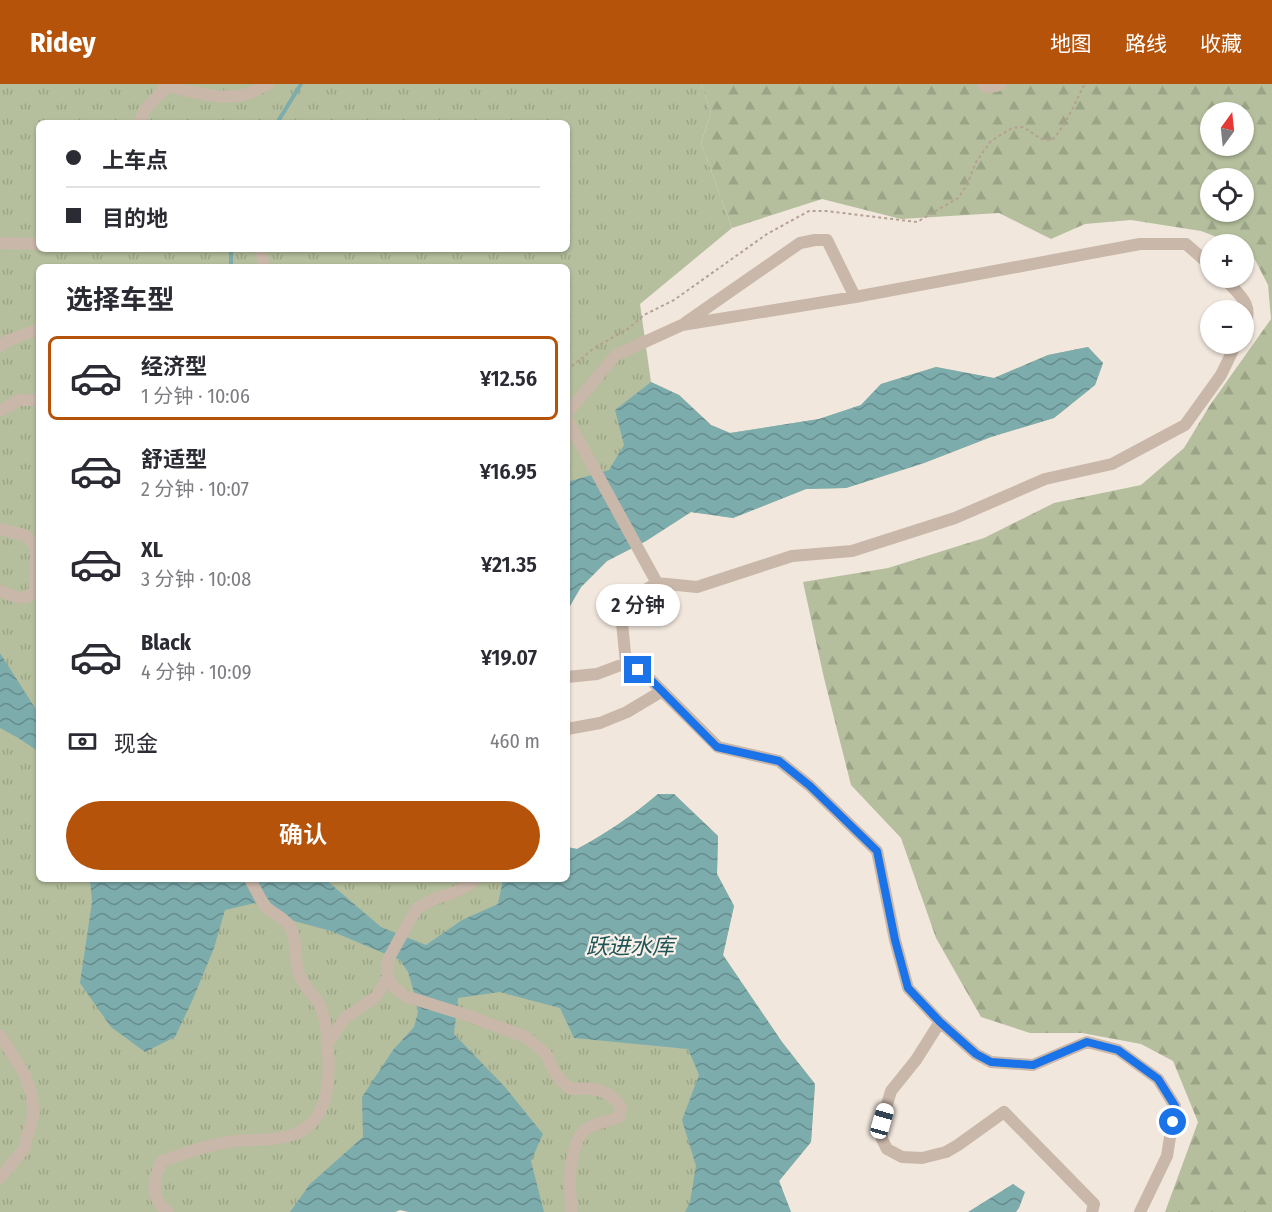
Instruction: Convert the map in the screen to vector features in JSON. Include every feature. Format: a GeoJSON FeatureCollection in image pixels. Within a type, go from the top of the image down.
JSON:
{"type":"FeatureCollection","features":[{"type":"Feature","properties":{"kind":"street"},"geometry":{"type":"LineString","coordinates":[[140,120],[145,110],[165,85],[205,96],[223,90],[230,97],[248,94],[268,84]]}},
{"type":"Feature","properties":{"kind":"street"},"geometry":{"type":"LineString","coordinates":[[983,84],[989,87],[1001,84]]}},
{"type":"Feature","properties":{"kind":"street"},"geometry":{"type":"LineString","coordinates":[[570,409],[616,355],[682,325],[800,243],[827,240],[855,297]]}},
{"type":"Feature","properties":{"kind":"street"},"geometry":{"type":"LineString","coordinates":[[0,243],[36,244]]}},
{"type":"Feature","properties":{"kind":"street"},"geometry":{"type":"LineString","coordinates":[[682,325],[855,297],[1140,244],[1186,244],[1200,256]]}},
{"type":"Feature","properties":{"kind":"street"},"geometry":{"type":"LineString","coordinates":[[1233,288],[1243,300]]}},
{"type":"Feature","properties":{"kind":"street"},"geometry":{"type":"LineString","coordinates":[[0,346],[36,329]]}},
{"type":"Feature","properties":{"kind":"street"},"geometry":{"type":"LineString","coordinates":[[626,663],[622,623],[637,595],[657,582],[697,587],[792,556],[852,551],[955,518],[1045,479],[1112,464],[1185,425],[1221,375],[1231,354]]}},
{"type":"Feature","properties":{"kind":"street"},"geometry":{"type":"LineString","coordinates":[[0,411],[19,400],[36,400]]}},
{"type":"Feature","properties":{"kind":"street"},"geometry":{"type":"LineString","coordinates":[[570,424],[657,582]]}},
{"type":"Feature","properties":{"kind":"street"},"geometry":{"type":"LineString","coordinates":[[0,529],[25,535],[36,547]]}},
{"type":"Feature","properties":{"kind":"street"},"geometry":{"type":"LineString","coordinates":[[0,591],[21,598],[28,597],[35,591],[36,570]]}},
{"type":"Feature","properties":{"kind":"street"},"geometry":{"type":"LineString","coordinates":[[570,677],[597,674],[626,663]]}},
{"type":"Feature","properties":{"kind":"street"},"geometry":{"type":"LineString","coordinates":[[626,663],[649,678],[717,747],[779,761],[810,786],[877,851],[895,940],[908,988],[940,1022],[976,1054],[991,1062],[1033,1065],[1087,1042],[1118,1050],[1158,1079],[1175,1106],[1167,1156],[1140,1212]]}},
{"type":"Feature","properties":{"kind":"street"},"geometry":{"type":"LineString","coordinates":[[570,728],[609,720],[662,691]]}},
{"type":"Feature","properties":{"kind":"street"},"geometry":{"type":"LineString","coordinates":[[168,1212],[158,1201],[155,1189],[157,1171],[162,1161],[200,1148],[234,1141],[294,1134],[312,1122],[325,1100],[330,1077],[328,1042],[320,1007],[297,970],[296,941],[290,926],[266,906],[252,882]]}},
{"type":"Feature","properties":{"kind":"street"},"geometry":{"type":"LineString","coordinates":[[472,882],[418,908],[390,958],[387,966],[388,977],[393,986],[405,996],[526,1037],[546,1054],[554,1071],[571,1089],[582,1088],[606,1092],[617,1101],[621,1107],[619,1117],[588,1127],[580,1134],[571,1164],[571,1212]]}},
{"type":"Feature","properties":{"kind":"street"},"geometry":{"type":"LineString","coordinates":[[328,1042],[346,1017],[376,997],[388,977]]}},
{"type":"Feature","properties":{"kind":"street"},"geometry":{"type":"LineString","coordinates":[[940,1022],[916,1060],[891,1091],[882,1121],[882,1139],[887,1149],[902,1158],[922,1158],[946,1152],[1004,1112],[1094,1204],[1092,1212]]}},
{"type":"Feature","properties":{"kind":"street"},"geometry":{"type":"LineString","coordinates":[[0,1035],[25,1075],[34,1112],[24,1149],[0,1178]]}},
{"type":"Feature","properties":{"kind":"path"},"geometry":{"type":"LineString","coordinates":[[570,368],[593,349],[629,328],[644,315],[674,300],[767,234],[809,211],[917,222],[958,198],[967,185],[976,162],[991,141],[1012,128],[1023,127],[1041,139],[1052,140],[1066,121],[1086,84]]}},
{"type":"Feature","properties":{"kind":"green space"},"geometry":{"type":"Polygon","coordinates":[[[0,84],[701,84],[711,113],[701,143],[732,228],[640,304],[651,382],[679,395],[711,425],[730,433],[819,419],[861,405],[881,384],[936,367],[994,378],[1048,355],[1088,347],[1103,363],[1095,385],[1054,418],[991,437],[924,463],[846,488],[806,489],[733,518],[691,512],[646,541],[607,561],[581,587],[570,606],[570,264],[36,264],[36,882],[570,882],[570,848],[577,849],[588,843],[639,810],[658,794],[674,794],[718,836],[717,874],[734,906],[723,955],[782,1042],[815,1084],[811,1142],[779,1181],[791,1212],[409,1212],[400,1210],[395,1212],[0,1212],[0,84]]]}},
{"type":"Feature","properties":{"kind":"green space"},"geometry":{"type":"Polygon","coordinates":[[[701,84],[1272,84],[1272,1212],[1165,1212],[1198,1122],[1173,1061],[1141,1044],[1082,1033],[1030,1033],[981,1017],[936,938],[901,838],[851,785],[803,582],[888,568],[984,538],[1054,503],[1141,485],[1184,448],[1210,405],[1246,354],[1254,354],[1254,343],[1271,319],[1268,285],[1254,258],[1254,234],[1209,234],[1131,220],[1085,224],[1051,239],[999,213],[901,219],[822,199],[732,228],[701,143],[711,113],[701,84]]]}},
{"type":"Feature","properties":{"kind":"water"},"geometry":{"type":"Polygon","coordinates":[[[1088,347],[1103,363],[1095,385],[1054,418],[991,437],[924,463],[846,488],[806,489],[733,518],[691,512],[646,541],[607,561],[581,587],[570,606],[570,481],[609,470],[624,445],[615,410],[651,382],[679,395],[711,425],[730,433],[819,419],[861,405],[881,384],[936,367],[994,378],[1048,355],[1088,347]]]}},
{"type":"Feature","properties":{"kind":"water"},"geometry":{"type":"Polygon","coordinates":[[[0,653],[36,709],[36,750],[0,728],[0,653]]]}},
{"type":"Feature","properties":{"kind":"water","name":"跃进水库"},"geometry":{"type":"Polygon","coordinates":[[[658,794],[674,794],[718,836],[717,874],[734,906],[723,955],[782,1042],[815,1084],[811,1142],[779,1181],[791,1212],[685,1212],[690,1202],[696,1166],[682,1120],[699,1075],[688,1049],[574,1038],[560,1008],[500,992],[458,998],[454,1034],[505,1087],[543,1134],[531,1161],[544,1212],[409,1212],[400,1210],[395,1212],[290,1212],[310,1184],[363,1137],[362,1097],[393,1050],[414,1027],[418,1012],[408,972],[400,960],[331,931],[294,921],[263,901],[225,910],[214,948],[175,1037],[145,1052],[111,1027],[80,983],[92,902],[90,882],[328,882],[381,927],[426,945],[462,920],[498,904],[502,882],[570,882],[570,848],[577,849],[639,810],[658,794]]]}},
{"type":"Feature","properties":{"kind":"water"},"geometry":{"type":"Polygon","coordinates":[[[1013,1184],[1025,1192],[1016,1212],[968,1212],[1013,1184]]]}},
{"type":"Feature","properties":{"kind":"waterway"},"geometry":{"type":"LineString","coordinates":[[279,120],[301,84]]}},
{"type":"Feature","properties":{"kind":"waterway"},"geometry":{"type":"LineString","coordinates":[[231,252],[231,264]]}},
{"type":"Feature","properties":{"kind":"route"},"geometry":{"type":"LineString","coordinates":[[638,670],[649,678],[717,747],[779,761],[810,786],[877,851],[895,940],[908,988],[940,1022],[976,1054],[991,1062],[1033,1065],[1087,1042],[1118,1050],[1158,1079],[1175,1106],[1173,1122]]}}]}
